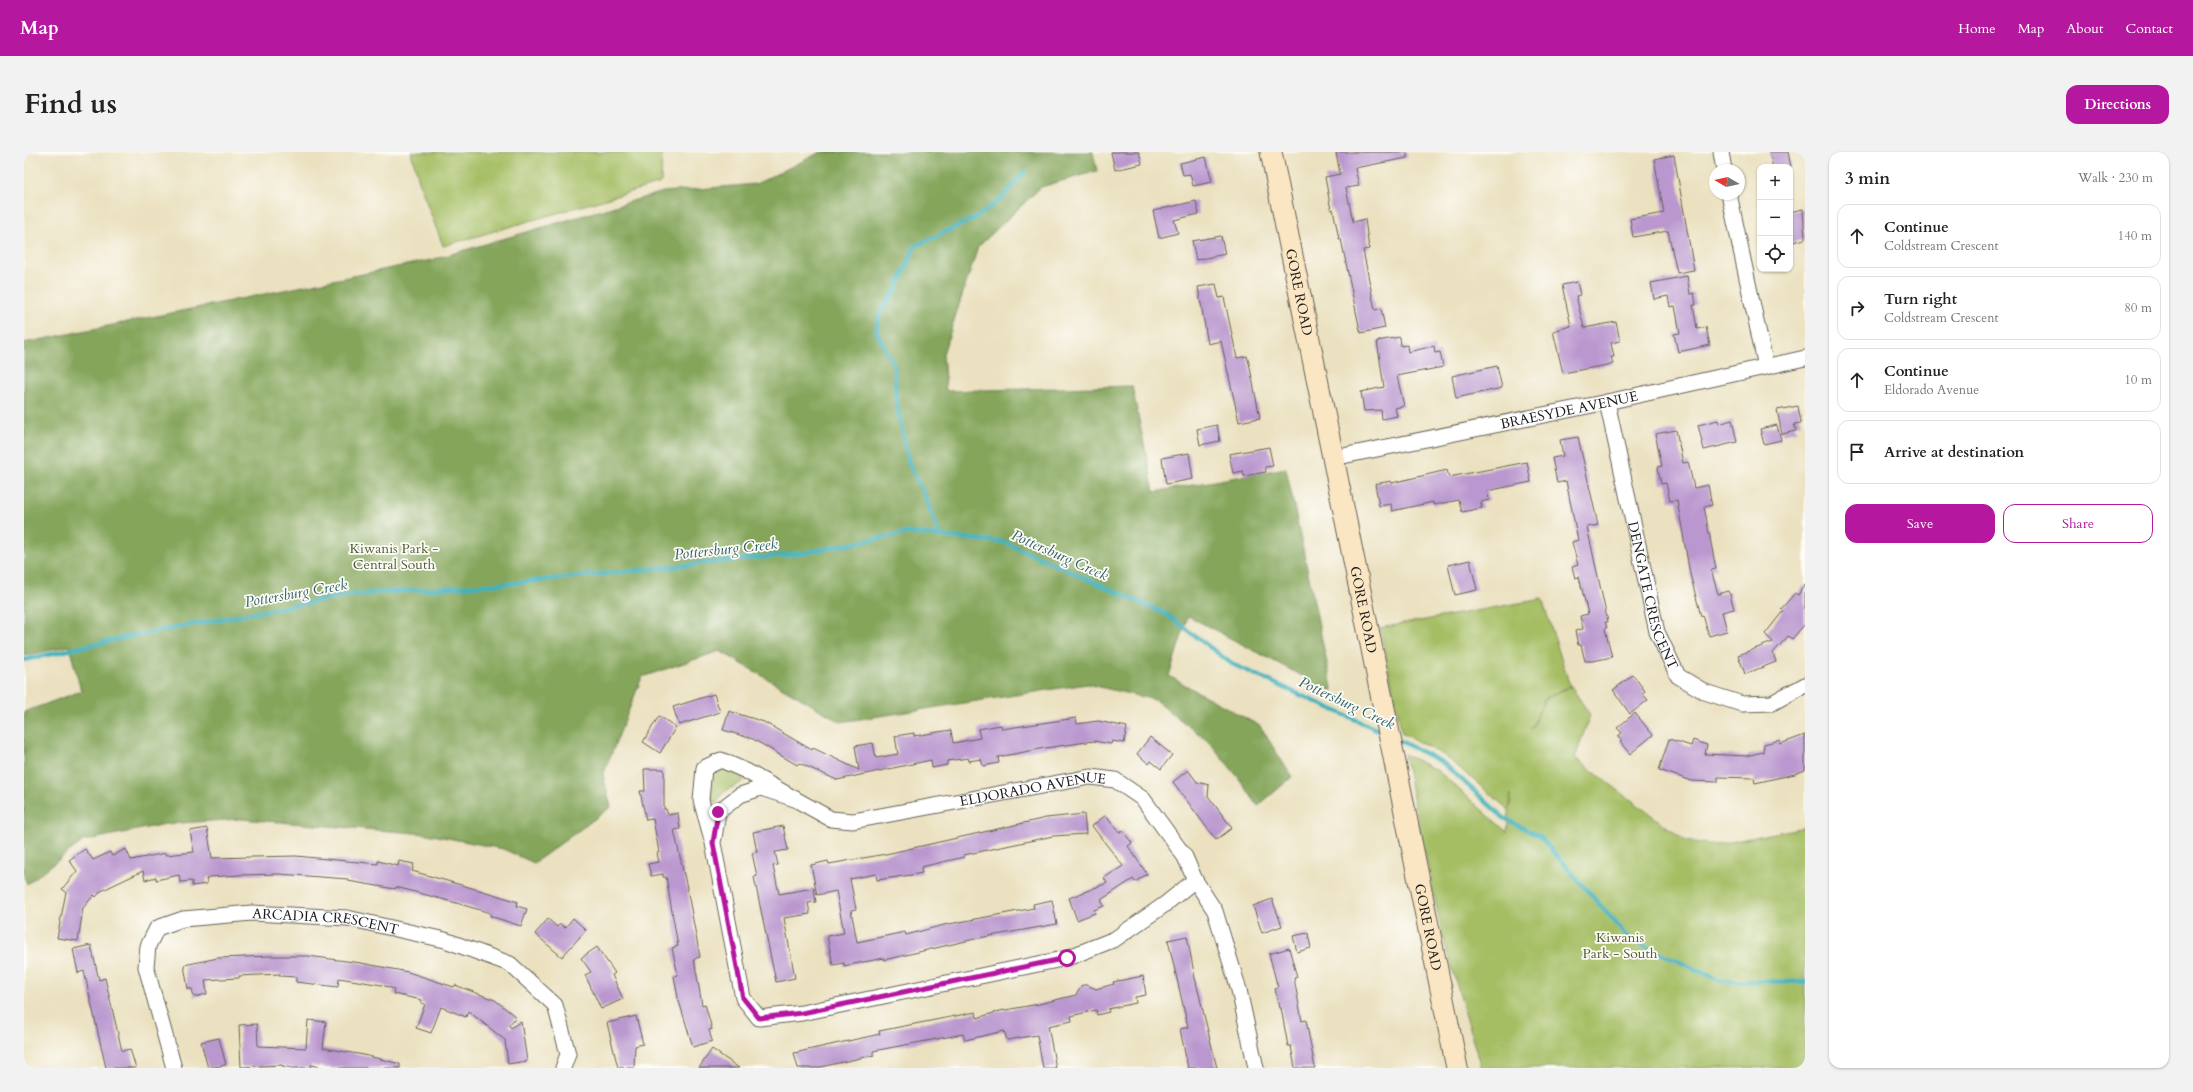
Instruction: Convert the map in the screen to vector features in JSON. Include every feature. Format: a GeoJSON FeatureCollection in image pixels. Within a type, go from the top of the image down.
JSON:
{"type":"FeatureCollection","features":[{"type":"Feature","properties":{"kind":"main road","name":"GORE ROAD"},"geometry":{"type":"LineString","coordinates":[[1271,152],[1457,1068]]}},
{"type":"Feature","properties":{"kind":"street"},"geometry":{"type":"LineString","coordinates":[[1721,152],[1723,164]]}},
{"type":"Feature","properties":{"kind":"street"},"geometry":{"type":"LineString","coordinates":[[1730,200],[1766,366]]}},
{"type":"Feature","properties":{"kind":"street","name":"BRAESYDE AVENUE"},"geometry":{"type":"LineString","coordinates":[[1333,458],[1607,402],[1805,358]]}},
{"type":"Feature","properties":{"kind":"street","name":"DENGATE CRESCENT"},"geometry":{"type":"LineString","coordinates":[[1607,402],[1657,632],[1678,676],[1705,692],[1742,704],[1772,703],[1805,685]]}},
{"type":"Feature","properties":{"kind":"street","name":"ELDORADO AVENUE"},"geometry":{"type":"LineString","coordinates":[[713,843],[701,800],[704,768],[721,760],[746,771],[831,819],[853,821],[1090,777],[1115,780],[1143,799],[1184,857],[1195,880],[1215,911],[1240,990],[1256,1068]]}},
{"type":"Feature","properties":{"kind":"street","name":"ELDORADO AVENUE"},"geometry":{"type":"LineString","coordinates":[[713,843],[718,812],[740,795],[761,788],[795,800]]}},
{"type":"Feature","properties":{"kind":"street"},"geometry":{"type":"LineString","coordinates":[[713,843],[743,998],[759,1018],[802,1013],[1067,958],[1115,939],[1164,905],[1195,880]]}},
{"type":"Feature","properties":{"kind":"street","name":"ARCADIA CRESCENT"},"geometry":{"type":"LineString","coordinates":[[174,1068],[146,967],[148,946],[156,928],[183,919],[252,912],[347,918],[445,940],[510,964],[555,1005],[568,1054],[563,1068]]}},
{"type":"Feature","properties":{"kind":"green space"},"geometry":{"type":"Polygon","coordinates":[[[411,152],[662,152],[661,183],[443,246],[421,188],[411,152]]]}},
{"type":"Feature","properties":{"kind":"green space","name":"Kiwanis Park - Central South"},"geometry":{"type":"Polygon","coordinates":[[[821,152],[1093,152],[1097,171],[1041,187],[978,247],[943,354],[946,391],[1132,386],[1154,492],[1286,468],[1333,692],[1188,616],[1169,676],[1260,726],[1292,777],[1258,806],[1238,777],[1209,742],[1155,700],[1087,684],[841,722],[720,651],[642,677],[603,775],[611,807],[534,863],[503,849],[427,834],[240,819],[166,824],[83,841],[27,884],[24,877],[24,712],[81,691],[69,646],[24,656],[24,343],[431,260],[663,192],[756,184],[821,152]]]}},
{"type":"Feature","properties":{"kind":"green space","name":"Kiwanis Park - South"},"geometry":{"type":"Polygon","coordinates":[[[1542,599],[1570,686],[1545,698],[1531,729],[1545,699],[1571,686],[1590,715],[1575,758],[1686,841],[1715,845],[1805,827],[1805,1068],[1481,1068],[1442,934],[1404,754],[1438,771],[1507,832],[1511,794],[1509,810],[1445,756],[1402,733],[1380,628],[1542,599]]]}},
{"type":"Feature","properties":{"kind":"green space"},"geometry":{"type":"Polygon","coordinates":[[[721,768],[742,776],[744,781],[724,792],[717,802],[707,799],[705,779],[712,770],[721,768]]]}},
{"type":"Feature","properties":{"kind":"building"},"geometry":{"type":"Polygon","coordinates":[[[1111,152],[1139,152],[1142,164],[1115,170],[1111,152]]]}},
{"type":"Feature","properties":{"kind":"building"},"geometry":{"type":"Polygon","coordinates":[[[1336,152],[1407,152],[1407,158],[1355,168],[1359,186],[1346,188],[1353,222],[1365,219],[1369,249],[1363,250],[1375,310],[1381,308],[1385,328],[1361,333],[1341,239],[1339,239],[1333,209],[1331,210],[1325,177],[1340,174],[1336,152]]]}},
{"type":"Feature","properties":{"kind":"building"},"geometry":{"type":"Polygon","coordinates":[[[1769,152],[1788,152],[1790,164],[1772,164],[1769,152]]]}},
{"type":"Feature","properties":{"kind":"building"},"geometry":{"type":"Polygon","coordinates":[[[1674,155],[1694,270],[1677,273],[1668,231],[1633,237],[1630,219],[1664,213],[1654,159],[1674,155]]]}},
{"type":"Feature","properties":{"kind":"building"},"geometry":{"type":"Polygon","coordinates":[[[1206,157],[1212,182],[1193,186],[1190,174],[1183,175],[1180,163],[1206,157]]]}},
{"type":"Feature","properties":{"kind":"building"},"geometry":{"type":"Polygon","coordinates":[[[1196,201],[1199,214],[1174,220],[1178,233],[1159,238],[1153,211],[1196,201]]]}},
{"type":"Feature","properties":{"kind":"building"},"geometry":{"type":"Polygon","coordinates":[[[1803,209],[1805,239],[1793,242],[1793,236],[1793,211],[1803,209]]]}},
{"type":"Feature","properties":{"kind":"building"},"geometry":{"type":"Polygon","coordinates":[[[1221,236],[1225,254],[1196,260],[1192,241],[1221,236]]]}},
{"type":"Feature","properties":{"kind":"building"},"geometry":{"type":"Polygon","coordinates":[[[1687,276],[1690,294],[1694,293],[1696,305],[1693,305],[1697,329],[1706,327],[1710,345],[1678,352],[1674,334],[1680,333],[1675,306],[1670,307],[1668,296],[1654,299],[1651,283],[1687,276]]]}},
{"type":"Feature","properties":{"kind":"building"},"geometry":{"type":"Polygon","coordinates":[[[1577,282],[1580,295],[1576,296],[1584,328],[1616,322],[1620,341],[1611,343],[1614,357],[1611,357],[1613,364],[1563,373],[1553,331],[1571,326],[1562,285],[1577,282]]]}},
{"type":"Feature","properties":{"kind":"building"},"geometry":{"type":"Polygon","coordinates":[[[1216,284],[1219,298],[1224,297],[1237,358],[1247,356],[1260,418],[1239,422],[1221,341],[1208,344],[1198,287],[1216,284]]]}},
{"type":"Feature","properties":{"kind":"building"},"geometry":{"type":"Polygon","coordinates":[[[1400,337],[1401,346],[1407,345],[1408,352],[1434,346],[1435,353],[1440,352],[1443,367],[1397,376],[1404,406],[1395,408],[1397,416],[1382,419],[1381,410],[1364,411],[1361,392],[1384,387],[1377,341],[1400,337]]]}},
{"type":"Feature","properties":{"kind":"building"},"geometry":{"type":"Polygon","coordinates":[[[1497,366],[1502,388],[1456,398],[1452,376],[1497,366]]]}},
{"type":"Feature","properties":{"kind":"building"},"geometry":{"type":"Polygon","coordinates":[[[1798,406],[1801,423],[1794,424],[1796,431],[1782,434],[1777,410],[1798,406]]]}},
{"type":"Feature","properties":{"kind":"building"},"geometry":{"type":"Polygon","coordinates":[[[1718,420],[1719,424],[1732,420],[1737,442],[1704,450],[1698,425],[1718,420]]]}},
{"type":"Feature","properties":{"kind":"building"},"geometry":{"type":"Polygon","coordinates":[[[1217,425],[1220,441],[1200,445],[1197,429],[1217,425]]]}},
{"type":"Feature","properties":{"kind":"building"},"geometry":{"type":"Polygon","coordinates":[[[1777,425],[1781,440],[1764,444],[1760,429],[1777,425]]]}},
{"type":"Feature","properties":{"kind":"building"},"geometry":{"type":"Polygon","coordinates":[[[1676,430],[1683,463],[1688,462],[1694,488],[1708,485],[1712,505],[1704,507],[1716,569],[1711,570],[1718,594],[1729,591],[1734,609],[1722,612],[1727,631],[1709,636],[1703,615],[1701,616],[1690,574],[1677,500],[1670,501],[1666,483],[1661,484],[1658,467],[1662,466],[1655,434],[1676,430]]]}},
{"type":"Feature","properties":{"kind":"building"},"geometry":{"type":"Polygon","coordinates":[[[1578,437],[1598,525],[1587,527],[1608,622],[1605,622],[1607,628],[1605,629],[1612,657],[1593,661],[1585,661],[1581,645],[1578,645],[1575,631],[1583,629],[1580,616],[1588,614],[1579,577],[1575,578],[1572,567],[1578,565],[1572,542],[1578,540],[1566,481],[1557,483],[1552,458],[1563,456],[1560,440],[1578,437]]]}},
{"type":"Feature","properties":{"kind":"building"},"geometry":{"type":"Polygon","coordinates":[[[1269,447],[1273,466],[1265,467],[1266,472],[1244,476],[1243,471],[1233,473],[1229,454],[1269,447]]]}},
{"type":"Feature","properties":{"kind":"building"},"geometry":{"type":"Polygon","coordinates":[[[1189,453],[1193,479],[1166,484],[1162,458],[1189,453]]]}},
{"type":"Feature","properties":{"kind":"building"},"geometry":{"type":"Polygon","coordinates":[[[1527,462],[1531,482],[1487,491],[1489,500],[1481,502],[1482,508],[1462,512],[1459,500],[1433,505],[1433,502],[1392,511],[1391,504],[1379,506],[1375,484],[1391,481],[1392,483],[1447,470],[1449,477],[1527,462]]]}},
{"type":"Feature","properties":{"kind":"building"},"geometry":{"type":"Polygon","coordinates":[[[1470,560],[1477,590],[1455,595],[1448,565],[1470,560]]]}},
{"type":"Feature","properties":{"kind":"building"},"geometry":{"type":"Polygon","coordinates":[[[1805,584],[1805,624],[1792,639],[1788,636],[1773,653],[1776,662],[1745,674],[1738,655],[1773,642],[1765,634],[1783,611],[1781,609],[1795,593],[1798,595],[1805,584]]]}},
{"type":"Feature","properties":{"kind":"building"},"geometry":{"type":"Polygon","coordinates":[[[1633,675],[1645,691],[1642,693],[1648,700],[1630,714],[1613,690],[1633,675]]]}},
{"type":"Feature","properties":{"kind":"building"},"geometry":{"type":"Polygon","coordinates":[[[714,694],[720,712],[679,725],[673,707],[714,694]]]}},
{"type":"Feature","properties":{"kind":"building"},"geometry":{"type":"Polygon","coordinates":[[[729,711],[764,722],[812,750],[813,748],[859,770],[855,746],[873,743],[876,758],[898,754],[895,736],[914,733],[914,736],[951,730],[953,743],[980,738],[978,729],[1001,725],[1002,729],[1076,718],[1077,724],[1098,721],[1127,727],[1124,743],[1112,741],[1111,744],[1094,741],[1045,748],[998,757],[999,763],[983,766],[981,759],[969,761],[968,758],[947,761],[947,765],[932,768],[931,760],[837,780],[799,763],[797,765],[753,739],[723,730],[729,711]]]}},
{"type":"Feature","properties":{"kind":"building"},"geometry":{"type":"Polygon","coordinates":[[[1635,713],[1653,735],[1630,754],[1620,742],[1622,741],[1618,736],[1622,733],[1617,728],[1635,713]]]}},
{"type":"Feature","properties":{"kind":"building"},"geometry":{"type":"Polygon","coordinates":[[[659,716],[676,727],[660,753],[643,742],[659,716]]]}},
{"type":"Feature","properties":{"kind":"building"},"geometry":{"type":"Polygon","coordinates":[[[1805,735],[1805,770],[1795,774],[1755,783],[1754,778],[1718,777],[1718,782],[1692,781],[1659,770],[1669,739],[1691,746],[1693,740],[1707,745],[1705,754],[1746,756],[1763,752],[1764,744],[1780,740],[1780,744],[1805,735]]]}},
{"type":"Feature","properties":{"kind":"building"},"geometry":{"type":"Polygon","coordinates":[[[1150,737],[1172,755],[1161,769],[1151,761],[1149,764],[1137,754],[1150,737]]]}},
{"type":"Feature","properties":{"kind":"building"},"geometry":{"type":"Polygon","coordinates":[[[644,769],[664,769],[664,809],[666,809],[668,815],[678,813],[680,829],[674,830],[700,957],[694,959],[702,1005],[705,1004],[712,1029],[709,1030],[712,1041],[693,1047],[678,998],[674,976],[678,975],[672,948],[678,946],[666,877],[663,877],[663,874],[651,876],[648,864],[659,862],[657,853],[659,852],[653,819],[646,820],[640,791],[645,791],[644,769]]]}},
{"type":"Feature","properties":{"kind":"building"},"geometry":{"type":"Polygon","coordinates":[[[1188,770],[1197,782],[1209,785],[1208,796],[1232,828],[1216,840],[1173,782],[1188,770]]]}},
{"type":"Feature","properties":{"kind":"building"},"geometry":{"type":"Polygon","coordinates":[[[1084,814],[1086,834],[1053,836],[964,855],[964,857],[921,867],[922,873],[877,880],[876,874],[850,879],[856,909],[851,910],[857,942],[905,932],[906,935],[944,925],[1034,908],[1033,904],[1052,900],[1057,924],[979,938],[884,960],[884,958],[844,966],[844,963],[833,965],[827,936],[844,933],[836,891],[817,895],[811,865],[828,861],[829,864],[886,854],[1046,818],[1084,814]]]}},
{"type":"Feature","properties":{"kind":"building"},"geometry":{"type":"Polygon","coordinates":[[[1106,815],[1120,833],[1122,830],[1132,843],[1128,846],[1147,874],[1135,882],[1133,879],[1101,900],[1104,906],[1094,910],[1095,913],[1077,920],[1069,898],[1107,883],[1104,878],[1123,866],[1092,826],[1106,815]]]}},
{"type":"Feature","properties":{"kind":"building"},"geometry":{"type":"Polygon","coordinates":[[[783,826],[788,850],[775,852],[778,865],[773,866],[779,894],[814,888],[816,902],[808,903],[810,914],[784,918],[795,978],[776,982],[754,877],[757,876],[752,853],[757,852],[753,832],[783,826]]]}},
{"type":"Feature","properties":{"kind":"building"},"geometry":{"type":"Polygon","coordinates":[[[207,828],[212,858],[296,856],[378,864],[378,861],[398,866],[399,861],[414,864],[412,871],[518,902],[517,906],[527,909],[521,926],[490,916],[491,914],[487,912],[453,902],[396,887],[395,889],[348,881],[348,879],[279,874],[239,875],[209,877],[206,879],[207,884],[192,886],[192,881],[180,882],[179,875],[156,880],[156,877],[145,880],[143,871],[101,891],[96,897],[94,895],[83,908],[78,941],[57,938],[66,892],[62,889],[77,871],[69,860],[85,849],[93,860],[110,852],[112,856],[126,849],[131,860],[166,853],[166,855],[194,852],[190,831],[207,828]]]}},
{"type":"Feature","properties":{"kind":"building"},"geometry":{"type":"Polygon","coordinates":[[[1272,899],[1282,926],[1262,933],[1253,906],[1272,899]]]}},
{"type":"Feature","properties":{"kind":"building"},"geometry":{"type":"Polygon","coordinates":[[[573,918],[586,930],[562,957],[535,934],[548,919],[557,927],[560,924],[565,928],[573,918]]]}},
{"type":"Feature","properties":{"kind":"building"},"geometry":{"type":"Polygon","coordinates":[[[1308,933],[1311,948],[1297,952],[1293,936],[1308,933]]]}},
{"type":"Feature","properties":{"kind":"building"},"geometry":{"type":"Polygon","coordinates":[[[1187,936],[1195,978],[1217,1068],[1188,1068],[1180,1029],[1188,1027],[1168,940],[1187,936]]]}},
{"type":"Feature","properties":{"kind":"building"},"geometry":{"type":"Polygon","coordinates":[[[91,945],[99,980],[105,978],[122,1051],[130,1049],[136,1068],[106,1068],[84,971],[78,973],[73,949],[91,945]]]}},
{"type":"Feature","properties":{"kind":"building"},"geometry":{"type":"Polygon","coordinates":[[[597,947],[615,973],[612,975],[623,999],[601,1009],[585,975],[591,972],[581,958],[597,947]]]}},
{"type":"Feature","properties":{"kind":"building"},"geometry":{"type":"Polygon","coordinates":[[[1289,948],[1297,977],[1294,978],[1302,1021],[1306,1020],[1315,1068],[1295,1068],[1291,1046],[1288,1046],[1281,1008],[1279,1008],[1275,989],[1278,988],[1269,954],[1289,948]]]}},
{"type":"Feature","properties":{"kind":"building"},"geometry":{"type":"Polygon","coordinates":[[[308,956],[361,963],[408,972],[454,987],[455,985],[495,1000],[516,1017],[509,1025],[511,1028],[521,1021],[527,1061],[508,1064],[505,1040],[468,1011],[466,1017],[441,1007],[431,1033],[416,1028],[425,1004],[421,1003],[422,1000],[393,994],[394,989],[382,985],[339,978],[338,987],[296,982],[296,977],[280,976],[280,974],[239,976],[239,978],[205,980],[207,994],[194,997],[192,989],[188,989],[184,965],[218,958],[308,956]]]}},
{"type":"Feature","properties":{"kind":"building"},"geometry":{"type":"Polygon","coordinates":[[[1143,976],[1146,995],[1135,997],[1136,1003],[1108,1009],[1109,1012],[1097,1015],[1096,1010],[1071,1016],[1072,1021],[1048,1026],[1056,1068],[1043,1068],[1037,1035],[1007,1040],[1004,1031],[965,1040],[963,1034],[873,1051],[874,1055],[816,1068],[798,1068],[794,1053],[880,1034],[879,1031],[976,1012],[977,1018],[1000,1011],[1076,995],[1082,985],[1087,985],[1096,989],[1114,984],[1113,982],[1143,976]]]}},
{"type":"Feature","properties":{"kind":"building"},"geometry":{"type":"Polygon","coordinates":[[[636,1016],[643,1044],[635,1046],[634,1068],[618,1068],[607,1023],[636,1016]]]}},
{"type":"Feature","properties":{"kind":"building"},"geometry":{"type":"Polygon","coordinates":[[[308,1020],[326,1022],[323,1048],[364,1055],[400,1064],[400,1068],[327,1068],[311,1065],[311,1068],[292,1068],[282,1065],[241,1067],[239,1025],[257,1024],[258,1046],[306,1048],[308,1020]]]}},
{"type":"Feature","properties":{"kind":"building"},"geometry":{"type":"Polygon","coordinates":[[[219,1038],[226,1065],[208,1068],[201,1042],[219,1038]]]}},
{"type":"Feature","properties":{"kind":"building"},"geometry":{"type":"Polygon","coordinates":[[[712,1049],[739,1068],[699,1068],[712,1049]]]}},
{"type":"Feature","properties":{"kind":"waterway"},"geometry":{"type":"LineString","coordinates":[[940,536],[925,496],[909,464],[896,400],[894,366],[876,331],[880,312],[896,290],[915,246],[977,217],[1000,200],[1025,171]]}},
{"type":"Feature","properties":{"kind":"waterway","name":"Pottersburg Creek"},"geometry":{"type":"LineString","coordinates":[[24,660],[132,636],[348,595],[514,583],[804,553],[907,533],[1004,542],[1166,614],[1232,664],[1383,732]]}},
{"type":"Feature","properties":{"kind":"waterway","name":"Pottersburg Creek"},"geometry":{"type":"LineString","coordinates":[[1396,739],[1442,762],[1504,818],[1540,837],[1630,939],[1721,981],[1805,982]]}},
{"type":"Feature","properties":{"kind":"route"},"geometry":{"type":"LineString","coordinates":[[718,812],[713,843],[743,998],[759,1018],[802,1013],[1067,958]]}}]}
